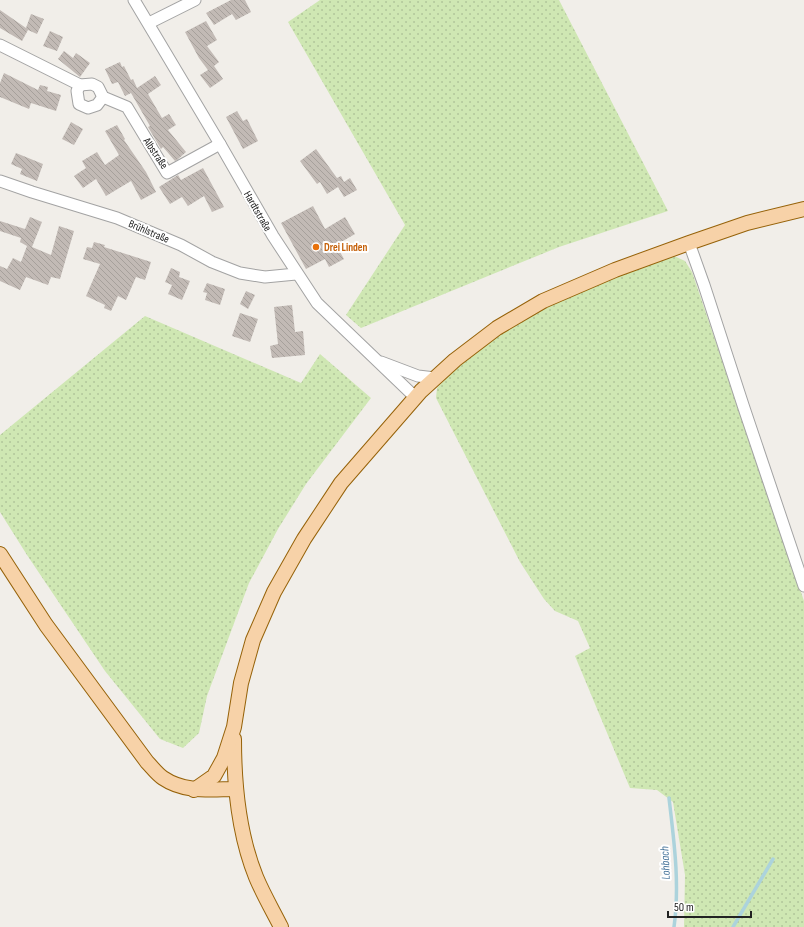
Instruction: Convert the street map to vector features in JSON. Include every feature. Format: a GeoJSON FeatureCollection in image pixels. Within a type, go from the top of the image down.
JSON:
{"type":"FeatureCollection","features":[{"type":"Feature","properties":{"kind":"main road"},"geometry":{"type":"LineString","coordinates":[[194,790],[214,776],[224,758],[234,727],[241,683],[253,640],[274,592],[285,572],[341,483],[415,398],[435,378],[455,360],[497,328],[543,301],[615,270],[689,243],[747,223],[804,209]]}},
{"type":"Feature","properties":{"kind":"main road"},"geometry":{"type":"LineString","coordinates":[[0,554],[46,625],[147,762],[162,777],[178,786],[194,790],[236,789]]}},
{"type":"Feature","properties":{"kind":"main road"},"geometry":{"type":"LineString","coordinates":[[234,727],[236,789],[244,835],[256,877],[281,927]]}},
{"type":"Feature","properties":{"kind":"street","name":"Hardtstraße"},"geometry":{"type":"LineString","coordinates":[[134,0],[220,144],[272,236],[296,274],[317,303],[415,398]]}},
{"type":"Feature","properties":{"kind":"street"},"geometry":{"type":"LineString","coordinates":[[149,23],[195,0]]}},
{"type":"Feature","properties":{"kind":"street","name":"Albstraße"},"geometry":{"type":"LineString","coordinates":[[0,46],[80,85],[92,84],[98,87],[103,97],[127,107],[167,173],[220,144]]}},
{"type":"Feature","properties":{"kind":"street"},"geometry":{"type":"LineString","coordinates":[[80,85],[77,91],[79,104],[88,108],[97,105],[103,97]]}},
{"type":"Feature","properties":{"kind":"street","name":"Brühlstraße"},"geometry":{"type":"LineString","coordinates":[[0,181],[117,218],[181,245],[212,262],[240,273],[265,277],[296,274]]}},
{"type":"Feature","properties":{"kind":"street"},"geometry":{"type":"LineString","coordinates":[[689,243],[804,586]]}},
{"type":"Feature","properties":{"kind":"street"},"geometry":{"type":"LineString","coordinates":[[376,360],[418,376],[435,378]]}},
{"type":"Feature","properties":{"kind":"green space"},"geometry":{"type":"Polygon","coordinates":[[[320,0],[559,0],[668,211],[559,247],[361,328],[346,315],[405,225],[288,22],[320,0]]]}},
{"type":"Feature","properties":{"kind":"green space"},"geometry":{"type":"Polygon","coordinates":[[[672,255],[685,261],[692,272],[804,601],[804,927],[684,927],[685,875],[673,802],[657,790],[630,788],[575,656],[590,648],[578,621],[555,611],[544,599],[520,562],[436,398],[437,388],[456,368],[503,332],[548,307],[597,285],[672,255]]]}},
{"type":"Feature","properties":{"kind":"green space"},"geometry":{"type":"Polygon","coordinates":[[[145,316],[301,383],[320,354],[371,398],[306,484],[278,529],[249,583],[207,696],[199,733],[183,748],[160,739],[105,671],[0,512],[0,435],[145,316]]]}},
{"type":"Feature","properties":{"kind":"building"},"geometry":{"type":"Polygon","coordinates":[[[231,0],[245,0],[251,12],[236,20],[232,14],[214,25],[206,13],[231,0]]]}},
{"type":"Feature","properties":{"kind":"building"},"geometry":{"type":"Polygon","coordinates":[[[0,10],[26,28],[31,14],[44,19],[37,34],[28,30],[22,41],[0,28],[0,10]]]}},
{"type":"Feature","properties":{"kind":"building"},"geometry":{"type":"Polygon","coordinates":[[[206,21],[217,40],[207,46],[219,62],[214,66],[223,79],[210,88],[200,75],[208,70],[199,58],[185,32],[206,21]]]}},
{"type":"Feature","properties":{"kind":"building"},"geometry":{"type":"Polygon","coordinates":[[[50,31],[63,37],[57,51],[43,46],[50,31]]]}},
{"type":"Feature","properties":{"kind":"building"},"geometry":{"type":"Polygon","coordinates":[[[64,51],[73,58],[76,53],[90,63],[80,77],[58,59],[64,51]]]}},
{"type":"Feature","properties":{"kind":"building"},"geometry":{"type":"Polygon","coordinates":[[[120,62],[122,67],[124,66],[131,80],[133,79],[137,88],[155,76],[161,85],[148,94],[162,118],[169,114],[176,125],[168,130],[186,152],[177,160],[175,161],[163,147],[161,149],[131,93],[125,96],[118,82],[112,84],[105,69],[120,62]]]}},
{"type":"Feature","properties":{"kind":"building"},"geometry":{"type":"Polygon","coordinates":[[[4,73],[38,90],[40,85],[48,87],[47,91],[61,95],[56,111],[31,103],[29,109],[0,97],[0,83],[4,73]]]}},
{"type":"Feature","properties":{"kind":"building"},"geometry":{"type":"Polygon","coordinates":[[[237,111],[243,121],[247,119],[258,141],[243,149],[226,117],[237,111]]]}},
{"type":"Feature","properties":{"kind":"building"},"geometry":{"type":"Polygon","coordinates":[[[71,122],[83,129],[74,145],[62,139],[71,122]]]}},
{"type":"Feature","properties":{"kind":"building"},"geometry":{"type":"Polygon","coordinates":[[[117,125],[125,139],[124,140],[146,172],[156,192],[141,200],[131,181],[106,196],[96,179],[83,188],[74,176],[86,168],[82,161],[97,152],[105,165],[119,155],[105,131],[117,125]]]}},
{"type":"Feature","properties":{"kind":"building"},"geometry":{"type":"Polygon","coordinates":[[[316,149],[337,178],[341,176],[344,182],[350,178],[357,190],[344,197],[338,187],[327,194],[320,182],[317,184],[300,161],[316,149]]]}},
{"type":"Feature","properties":{"kind":"building"},"geometry":{"type":"Polygon","coordinates":[[[16,153],[43,164],[37,181],[20,174],[22,169],[11,164],[16,153]]]}},
{"type":"Feature","properties":{"kind":"building"},"geometry":{"type":"Polygon","coordinates":[[[203,168],[224,207],[212,212],[204,196],[188,206],[182,197],[170,204],[159,187],[178,175],[181,180],[203,168]]]}},
{"type":"Feature","properties":{"kind":"building","name":"Drei Linden"},"geometry":{"type":"Polygon","coordinates":[[[313,206],[325,229],[345,217],[355,234],[336,245],[344,259],[329,267],[325,259],[306,269],[281,223],[313,206]]]}},
{"type":"Feature","properties":{"kind":"building"},"geometry":{"type":"Polygon","coordinates":[[[30,217],[42,222],[32,247],[51,255],[59,226],[74,231],[60,279],[51,277],[48,285],[26,277],[20,290],[0,281],[0,266],[7,269],[13,258],[21,262],[27,246],[20,242],[21,238],[0,231],[0,221],[25,229],[30,217]]]}},
{"type":"Feature","properties":{"kind":"building"},"geometry":{"type":"Polygon","coordinates":[[[94,242],[105,245],[104,247],[151,262],[145,280],[136,277],[126,300],[118,296],[111,311],[104,308],[105,305],[86,296],[100,264],[83,259],[87,247],[92,248],[94,242]]]}},
{"type":"Feature","properties":{"kind":"building"},"geometry":{"type":"Polygon","coordinates":[[[171,268],[180,272],[179,277],[190,281],[182,300],[168,294],[172,285],[165,282],[171,268]]]}},
{"type":"Feature","properties":{"kind":"building"},"geometry":{"type":"Polygon","coordinates":[[[207,283],[225,289],[220,305],[205,300],[207,293],[203,292],[207,283]]]}},
{"type":"Feature","properties":{"kind":"building"},"geometry":{"type":"Polygon","coordinates":[[[246,291],[255,295],[248,309],[240,304],[246,291]]]}},
{"type":"Feature","properties":{"kind":"building"},"geometry":{"type":"Polygon","coordinates":[[[292,305],[295,332],[303,331],[305,355],[272,358],[270,346],[278,344],[274,307],[292,305]]]}},
{"type":"Feature","properties":{"kind":"building"},"geometry":{"type":"Polygon","coordinates":[[[240,313],[258,319],[250,342],[232,336],[240,313]]]}},
{"type":"Feature","properties":{"kind":"waterway","name":"Lohbach"},"geometry":{"type":"LineString","coordinates":[[669,798],[676,879],[676,911],[674,927]]}},
{"type":"Feature","properties":{"kind":"waterway"},"geometry":{"type":"LineString","coordinates":[[733,927],[773,859]]}},
{"type":"Feature","properties":{"kind":"place","name":"Drei Linden"},"geometry":{"type":"Point","coordinates":[316,247]}}]}
